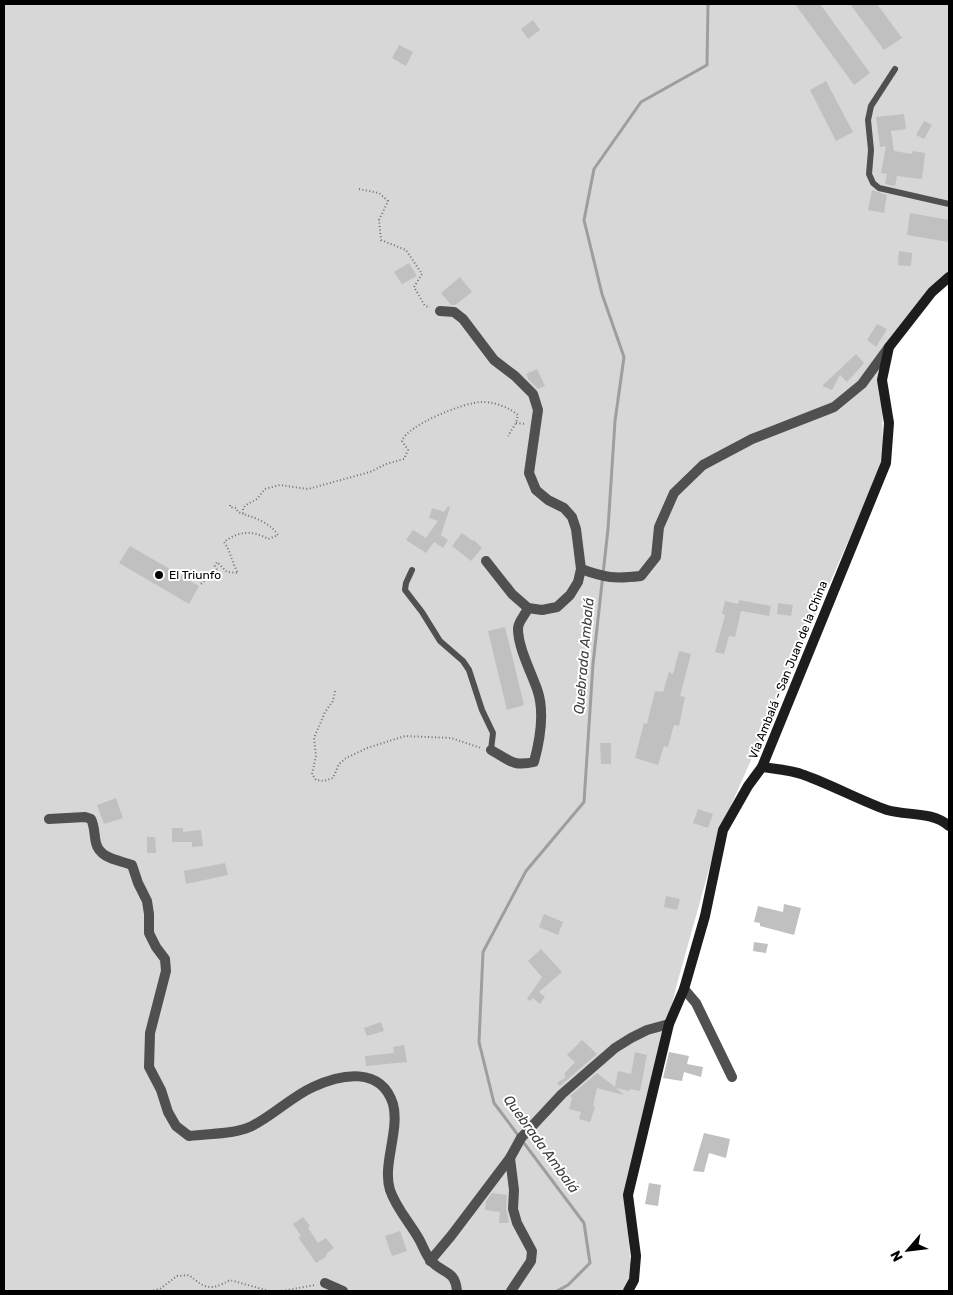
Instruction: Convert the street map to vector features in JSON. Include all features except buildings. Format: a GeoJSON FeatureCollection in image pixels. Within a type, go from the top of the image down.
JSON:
{"type":"FeatureCollection","features":[{"type":"Feature","properties":{"kind":"street","name":"Vía Ambalá - San Juan de la China"},"geometry":{"type":"LineString","coordinates":[[628,1291],[634,1280],[636,1256],[628,1195],[669,1024],[684,989],[705,916],[723,830],[748,786],[762,767],[886,463],[889,423],[882,380],[889,347],[932,292],[949,277]]}},
{"type":"Feature","properties":{"kind":"street"},"geometry":{"type":"LineString","coordinates":[[440,311],[454,312],[463,318],[494,360],[515,376],[533,394],[538,410],[529,473],[536,490],[548,500],[564,508],[572,517],[576,529],[581,569],[578,582],[570,595],[557,607],[542,610],[528,608],[512,594],[486,561]]}},
{"type":"Feature","properties":{"kind":"street"},"geometry":{"type":"LineString","coordinates":[[581,569],[618,579],[641,576],[656,557],[660,527],[674,492],[703,466],[752,439],[834,407],[862,384],[889,347]]}},
{"type":"Feature","properties":{"kind":"street"},"geometry":{"type":"LineString","coordinates":[[491,750],[514,764],[522,765],[534,762],[536,755],[540,732],[540,698],[525,659],[518,629],[520,620],[528,608]]}},
{"type":"Feature","properties":{"kind":"street"},"geometry":{"type":"LineString","coordinates":[[762,767],[802,774],[886,810],[904,814],[926,815],[943,821],[949,826]]}},
{"type":"Feature","properties":{"kind":"street"},"geometry":{"type":"LineString","coordinates":[[49,819],[85,817],[91,819],[94,826],[96,844],[100,852],[113,860],[132,865],[136,871],[138,884],[147,901],[150,914],[149,934],[164,958],[166,971],[150,1033],[149,1067],[176,1126],[189,1136],[238,1131],[253,1126],[312,1087],[353,1076],[364,1076],[375,1080],[386,1089],[393,1105],[394,1126],[387,1180],[391,1192],[418,1236],[430,1261],[452,1274],[457,1291]]}},
{"type":"Feature","properties":{"kind":"street"},"geometry":{"type":"LineString","coordinates":[[684,989],[696,1003],[732,1077]]}},
{"type":"Feature","properties":{"kind":"street"},"geometry":{"type":"LineString","coordinates":[[430,1261],[510,1158],[521,1138],[562,1094],[615,1048],[630,1038],[647,1030],[669,1024]]}},
{"type":"Feature","properties":{"kind":"street"},"geometry":{"type":"LineString","coordinates":[[510,1158],[514,1190],[513,1208],[517,1222],[532,1251],[531,1261],[511,1291]]}},
{"type":"Feature","properties":{"kind":"street"},"geometry":{"type":"LineString","coordinates":[[324,1283],[343,1291]]}},
{"type":"Feature","properties":{"kind":"lane"},"geometry":{"type":"LineString","coordinates":[[895,69],[871,106],[868,120],[871,150],[869,174],[873,183],[879,188],[949,204]]}},
{"type":"Feature","properties":{"kind":"lane"},"geometry":{"type":"LineString","coordinates":[[412,570],[405,590],[422,612],[440,641],[463,661],[469,670],[482,710],[493,733],[491,750]]}},
{"type":"Feature","properties":{"kind":"path"},"geometry":{"type":"LineString","coordinates":[[359,189],[379,193],[388,201],[379,220],[381,240],[406,250],[422,274],[414,287],[425,306],[440,311]]}},
{"type":"Feature","properties":{"kind":"path"},"geometry":{"type":"LineString","coordinates":[[243,514],[243,508],[257,499],[264,489],[280,485],[308,489],[370,472],[386,464],[404,459],[408,450],[402,441],[404,436],[421,425],[464,405],[482,402],[509,408],[518,415],[516,423],[508,436]]}},
{"type":"Feature","properties":{"kind":"path"},"geometry":{"type":"LineString","coordinates":[[201,584],[205,580],[206,574],[216,578],[218,573],[215,566],[217,562],[228,572],[238,573],[232,564],[230,551],[224,542],[232,536],[248,532],[261,534],[268,539],[278,534],[262,521],[238,512],[236,508],[230,507],[230,505]]}},
{"type":"Feature","properties":{"kind":"path"},"geometry":{"type":"LineString","coordinates":[[335,690],[333,702],[325,712],[314,738],[316,756],[312,774],[316,780],[324,781],[333,778],[339,764],[354,753],[405,736],[451,738],[491,750]]}},
{"type":"Feature","properties":{"kind":"path"},"geometry":{"type":"LineString","coordinates":[[150,1291],[160,1290],[177,1276],[189,1275],[205,1287],[217,1287],[230,1280],[269,1291]]}},
{"type":"Feature","properties":{"kind":"path"},"geometry":{"type":"LineString","coordinates":[[282,1291],[324,1283]]}},
{"type":"Feature","properties":{"kind":"shaded area"},"geometry":{"type":"Polygon","coordinates":[[[4,4],[949,4],[949,277],[889,347],[882,380],[883,463],[720,830],[677,984],[625,1197],[632,1279],[627,1291],[4,1291],[4,4]]]}},
{"type":"Feature","properties":{"kind":"waterway","name":"Quebrada Ambalá"},"geometry":{"type":"LineString","coordinates":[[557,1291],[568,1285],[590,1263],[584,1223],[494,1103],[479,1042],[483,952],[526,871],[584,802],[593,664],[608,529],[615,421],[624,357],[602,294],[584,220],[594,169],[641,102],[707,65],[708,4]]}},
{"type":"Feature","properties":{"kind":"place","name":"El Triunfo"},"geometry":{"type":"Point","coordinates":[159,575]}}]}
